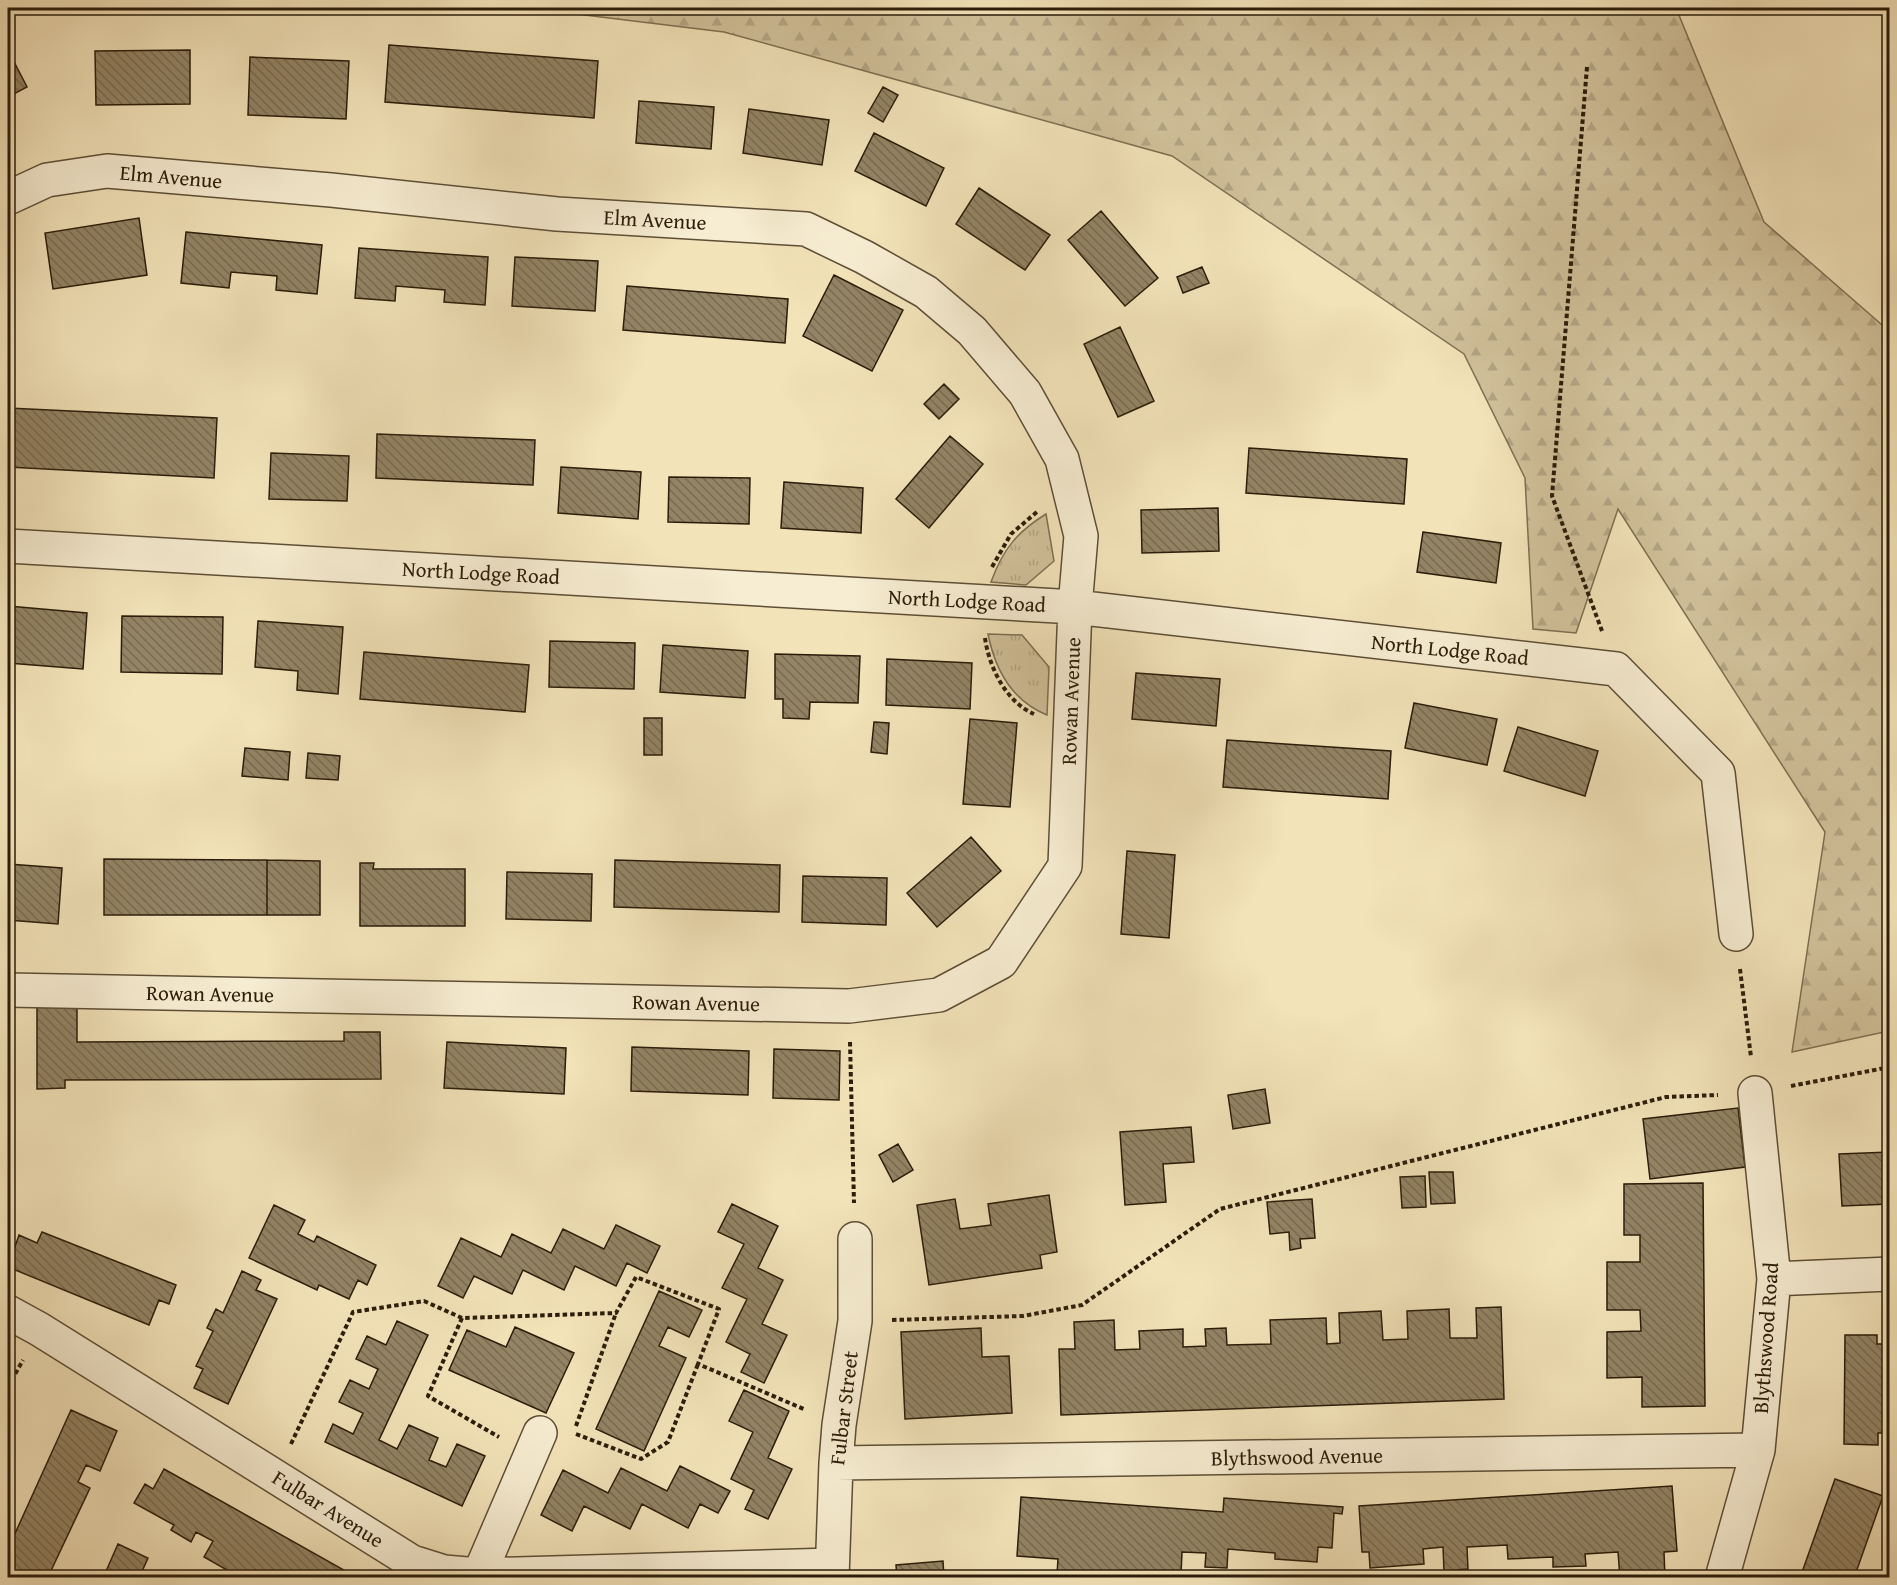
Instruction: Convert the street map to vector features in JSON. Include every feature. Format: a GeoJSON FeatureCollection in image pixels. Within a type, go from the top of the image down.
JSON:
{"type":"FeatureCollection","features":[{"type":"Feature","properties":{"kind":"street","name":"Elm Avenue"},"geometry":{"type":"LineString","coordinates":[[8,198],[47,180],[106,171],[332,190],[557,214],[806,229],[864,257],[926,292],[972,331],[1025,393],[1062,459],[1081,536],[1075,607]]}},
{"type":"Feature","properties":{"kind":"street","name":"North Lodge Road"},"geometry":{"type":"LineString","coordinates":[[8,546],[1075,607],[1616,669]]}},
{"type":"Feature","properties":{"kind":"street","name":"Rowan Avenue"},"geometry":{"type":"LineString","coordinates":[[8,990],[849,1006],[939,995],[1001,962],[1065,866],[1075,607]]}},
{"type":"Feature","properties":{"kind":"street"},"geometry":{"type":"LineString","coordinates":[[1616,669],[1718,773],[1736,934]]}},
{"type":"Feature","properties":{"kind":"street","name":"Blythswood Road"},"geometry":{"type":"LineString","coordinates":[[1722,1578],[1758,1450],[1774,1279],[1755,1094]]}},
{"type":"Feature","properties":{"kind":"street","name":"Fulbar Street"},"geometry":{"type":"LineString","coordinates":[[832,1571],[839,1425],[855,1321],[855,1239]]}},
{"type":"Feature","properties":{"kind":"street"},"geometry":{"type":"LineString","coordinates":[[1774,1279],[1890,1274]]}},
{"type":"Feature","properties":{"kind":"street","name":"Fulbar Avenue"},"geometry":{"type":"LineString","coordinates":[[8,1312],[39,1329],[412,1562],[444,1572],[479,1575],[832,1571]]}},
{"type":"Feature","properties":{"kind":"street"},"geometry":{"type":"LineString","coordinates":[[479,1575],[536,1444]]}},
{"type":"Feature","properties":{"kind":"street","name":"Blythswood Avenue"},"geometry":{"type":"LineString","coordinates":[[836,1463],[1758,1450]]}},
{"type":"Feature","properties":{"kind":"path"},"geometry":{"type":"LineString","coordinates":[[1587,67],[1552,496],[1616,669]]}},
{"type":"Feature","properties":{"kind":"path"},"geometry":{"type":"LineString","coordinates":[[1736,934],[1755,1094]]}},
{"type":"Feature","properties":{"kind":"path"},"geometry":{"type":"LineString","coordinates":[[849,1006],[855,1239]]}},
{"type":"Feature","properties":{"kind":"path"},"geometry":{"type":"LineString","coordinates":[[855,1321],[1023,1316],[1082,1305],[1220,1209],[1666,1097],[1755,1094],[1890,1067]]}},
{"type":"Feature","properties":{"kind":"path"},"geometry":{"type":"LineString","coordinates":[[636,1277],[719,1309],[698,1364],[668,1442],[640,1459],[573,1433],[616,1313],[636,1277]]}},
{"type":"Feature","properties":{"kind":"path"},"geometry":{"type":"LineString","coordinates":[[276,1476],[353,1312],[424,1301],[462,1318],[616,1313]]}},
{"type":"Feature","properties":{"kind":"path"},"geometry":{"type":"LineString","coordinates":[[462,1318],[428,1396],[536,1444]]}},
{"type":"Feature","properties":{"kind":"path"},"geometry":{"type":"LineString","coordinates":[[698,1364],[839,1425]]}},
{"type":"Feature","properties":{"kind":"green space"},"geometry":{"type":"Polygon","coordinates":[[[527,8],[1676,8],[1764,222],[1889,331],[1889,1031],[1792,1052],[1825,832],[1618,509],[1576,633],[1533,629],[1525,478],[1464,354],[1172,156],[724,32],[527,8]]]}},
{"type":"Feature","properties":{"kind":"green space"},"geometry":{"type":"Polygon","coordinates":[[[1046,514],[1054,561],[1026,585],[991,582],[1012,542],[1046,514]]]}},
{"type":"Feature","properties":{"kind":"green space"},"geometry":{"type":"Polygon","coordinates":[[[988,634],[1022,635],[1049,667],[1047,715],[1024,701],[1007,682],[995,659],[988,634]]]}},
{"type":"Feature","properties":{"kind":"building"},"geometry":{"type":"Polygon","coordinates":[[[389,45],[598,61],[594,118],[385,102],[389,45]]]}},
{"type":"Feature","properties":{"kind":"building"},"geometry":{"type":"Polygon","coordinates":[[[8,50],[27,87],[8,97],[8,50]]]}},
{"type":"Feature","properties":{"kind":"building"},"geometry":{"type":"Polygon","coordinates":[[[190,50],[190,104],[96,105],[95,51],[190,50]]]}},
{"type":"Feature","properties":{"kind":"building"},"geometry":{"type":"Polygon","coordinates":[[[250,57],[349,61],[346,119],[248,115],[250,57]]]}},
{"type":"Feature","properties":{"kind":"building"},"geometry":{"type":"Polygon","coordinates":[[[883,87],[898,95],[883,122],[868,113],[883,87]]]}},
{"type":"Feature","properties":{"kind":"building"},"geometry":{"type":"Polygon","coordinates":[[[639,101],[714,107],[711,149],[636,143],[639,101]]]}},
{"type":"Feature","properties":{"kind":"building"},"geometry":{"type":"Polygon","coordinates":[[[749,109],[829,120],[822,165],[743,153],[749,109]]]}},
{"type":"Feature","properties":{"kind":"building"},"geometry":{"type":"Polygon","coordinates":[[[874,133],[944,168],[926,206],[855,171],[874,133]]]}},
{"type":"Feature","properties":{"kind":"building"},"geometry":{"type":"Polygon","coordinates":[[[979,188],[1050,235],[1025,270],[956,224],[979,188]]]}},
{"type":"Feature","properties":{"kind":"building"},"geometry":{"type":"Polygon","coordinates":[[[1101,211],[1158,278],[1125,306],[1068,240],[1101,211]]]}},
{"type":"Feature","properties":{"kind":"building"},"geometry":{"type":"Polygon","coordinates":[[[139,218],[147,275],[53,289],[45,233],[139,218]]]}},
{"type":"Feature","properties":{"kind":"building"},"geometry":{"type":"Polygon","coordinates":[[[186,232],[322,245],[317,294],[276,290],[277,276],[231,272],[229,288],[181,283],[186,232]]]}},
{"type":"Feature","properties":{"kind":"building"},"geometry":{"type":"Polygon","coordinates":[[[359,248],[488,257],[485,305],[444,302],[445,290],[396,286],[395,301],[355,298],[359,248]]]}},
{"type":"Feature","properties":{"kind":"building"},"geometry":{"type":"Polygon","coordinates":[[[515,257],[598,261],[595,311],[512,306],[515,257]]]}},
{"type":"Feature","properties":{"kind":"building"},"geometry":{"type":"Polygon","coordinates":[[[1202,267],[1209,283],[1183,293],[1177,277],[1202,267]]]}},
{"type":"Feature","properties":{"kind":"building"},"geometry":{"type":"Polygon","coordinates":[[[834,275],[903,310],[872,371],[803,336],[834,275]]]}},
{"type":"Feature","properties":{"kind":"building"},"geometry":{"type":"Polygon","coordinates":[[[627,286],[788,299],[785,343],[623,330],[627,286]]]}},
{"type":"Feature","properties":{"kind":"building"},"geometry":{"type":"Polygon","coordinates":[[[1120,327],[1154,401],[1118,417],[1084,344],[1120,327]]]}},
{"type":"Feature","properties":{"kind":"building"},"geometry":{"type":"Polygon","coordinates":[[[944,384],[959,399],[939,419],[924,404],[944,384]]]}},
{"type":"Feature","properties":{"kind":"building"},"geometry":{"type":"Polygon","coordinates":[[[8,408],[217,418],[214,478],[8,467],[8,408]]]}},
{"type":"Feature","properties":{"kind":"building"},"geometry":{"type":"Polygon","coordinates":[[[377,434],[535,440],[533,485],[376,478],[377,434]]]}},
{"type":"Feature","properties":{"kind":"building"},"geometry":{"type":"Polygon","coordinates":[[[950,436],[983,464],[929,528],[896,499],[950,436]]]}},
{"type":"Feature","properties":{"kind":"building"},"geometry":{"type":"Polygon","coordinates":[[[1249,448],[1407,459],[1404,504],[1246,493],[1249,448]]]}},
{"type":"Feature","properties":{"kind":"building"},"geometry":{"type":"Polygon","coordinates":[[[271,453],[349,456],[347,501],[269,499],[271,453]]]}},
{"type":"Feature","properties":{"kind":"building"},"geometry":{"type":"Polygon","coordinates":[[[561,467],[641,472],[638,519],[558,513],[561,467]]]}},
{"type":"Feature","properties":{"kind":"building"},"geometry":{"type":"Polygon","coordinates":[[[669,477],[750,478],[749,524],[668,522],[669,477]]]}},
{"type":"Feature","properties":{"kind":"building"},"geometry":{"type":"Polygon","coordinates":[[[784,482],[863,488],[861,533],[781,528],[784,482]]]}},
{"type":"Feature","properties":{"kind":"building"},"geometry":{"type":"Polygon","coordinates":[[[1218,508],[1219,551],[1142,553],[1141,510],[1218,508]]]}},
{"type":"Feature","properties":{"kind":"building"},"geometry":{"type":"Polygon","coordinates":[[[1423,532],[1501,543],[1496,583],[1417,572],[1423,532]]]}},
{"type":"Feature","properties":{"kind":"building"},"geometry":{"type":"Polygon","coordinates":[[[8,606],[87,613],[83,669],[8,663],[8,606]]]}},
{"type":"Feature","properties":{"kind":"building"},"geometry":{"type":"Polygon","coordinates":[[[122,616],[223,617],[222,674],[121,672],[122,616]]]}},
{"type":"Feature","properties":{"kind":"building"},"geometry":{"type":"Polygon","coordinates":[[[258,621],[343,627],[338,694],[297,690],[298,671],[255,667],[258,621]]]}},
{"type":"Feature","properties":{"kind":"building"},"geometry":{"type":"Polygon","coordinates":[[[550,641],[635,643],[634,689],[549,687],[550,641]]]}},
{"type":"Feature","properties":{"kind":"building"},"geometry":{"type":"Polygon","coordinates":[[[663,645],[748,651],[745,698],[660,692],[663,645]]]}},
{"type":"Feature","properties":{"kind":"building"},"geometry":{"type":"Polygon","coordinates":[[[364,652],[529,665],[525,712],[360,699],[364,652]]]}},
{"type":"Feature","properties":{"kind":"building"},"geometry":{"type":"Polygon","coordinates":[[[775,654],[860,656],[858,703],[810,702],[809,719],[783,718],[783,699],[775,699],[775,654]]]}},
{"type":"Feature","properties":{"kind":"building"},"geometry":{"type":"Polygon","coordinates":[[[887,659],[972,663],[970,709],[886,705],[887,659]]]}},
{"type":"Feature","properties":{"kind":"building"},"geometry":{"type":"Polygon","coordinates":[[[1136,673],[1220,679],[1216,726],[1132,719],[1136,673]]]}},
{"type":"Feature","properties":{"kind":"building"},"geometry":{"type":"Polygon","coordinates":[[[1414,703],[1497,719],[1487,765],[1405,748],[1414,703]]]}},
{"type":"Feature","properties":{"kind":"building"},"geometry":{"type":"Polygon","coordinates":[[[644,718],[662,718],[662,755],[644,755],[644,718]]]}},
{"type":"Feature","properties":{"kind":"building"},"geometry":{"type":"Polygon","coordinates":[[[970,719],[1017,723],[1010,807],[963,804],[970,719]]]}},
{"type":"Feature","properties":{"kind":"building"},"geometry":{"type":"Polygon","coordinates":[[[874,722],[889,723],[887,754],[871,752],[874,722]]]}},
{"type":"Feature","properties":{"kind":"building"},"geometry":{"type":"Polygon","coordinates":[[[1518,727],[1598,751],[1585,796],[1504,771],[1518,727]]]}},
{"type":"Feature","properties":{"kind":"building"},"geometry":{"type":"Polygon","coordinates":[[[1227,740],[1391,751],[1388,799],[1223,787],[1227,740]]]}},
{"type":"Feature","properties":{"kind":"building"},"geometry":{"type":"Polygon","coordinates":[[[245,748],[290,752],[288,780],[242,776],[245,748]]]}},
{"type":"Feature","properties":{"kind":"building"},"geometry":{"type":"Polygon","coordinates":[[[308,753],[340,756],[338,780],[306,778],[308,753]]]}},
{"type":"Feature","properties":{"kind":"building"},"geometry":{"type":"Polygon","coordinates":[[[971,837],[1001,871],[937,927],[907,893],[971,837]]]}},
{"type":"Feature","properties":{"kind":"building"},"geometry":{"type":"Polygon","coordinates":[[[1127,851],[1175,855],[1169,938],[1121,934],[1127,851]]]}},
{"type":"Feature","properties":{"kind":"building"},"geometry":{"type":"Polygon","coordinates":[[[104,859],[267,860],[267,915],[104,915],[104,859]]]}},
{"type":"Feature","properties":{"kind":"building"},"geometry":{"type":"Polygon","coordinates":[[[267,860],[320,861],[320,915],[267,915],[267,860]]]}},
{"type":"Feature","properties":{"kind":"building"},"geometry":{"type":"Polygon","coordinates":[[[615,860],[780,865],[779,912],[614,907],[615,860]]]}},
{"type":"Feature","properties":{"kind":"building"},"geometry":{"type":"Polygon","coordinates":[[[360,863],[374,863],[373,869],[465,869],[465,926],[360,926],[360,863]]]}},
{"type":"Feature","properties":{"kind":"building"},"geometry":{"type":"Polygon","coordinates":[[[8,864],[62,868],[58,924],[8,920],[8,864]]]}},
{"type":"Feature","properties":{"kind":"building"},"geometry":{"type":"Polygon","coordinates":[[[507,872],[592,874],[591,921],[506,919],[507,872]]]}},
{"type":"Feature","properties":{"kind":"building"},"geometry":{"type":"Polygon","coordinates":[[[803,876],[887,878],[886,925],[802,922],[803,876]]]}},
{"type":"Feature","properties":{"kind":"building"},"geometry":{"type":"Polygon","coordinates":[[[37,1007],[77,1007],[77,1042],[344,1041],[344,1032],[380,1032],[381,1079],[65,1080],[65,1088],[37,1089],[37,1007]]]}},
{"type":"Feature","properties":{"kind":"building"},"geometry":{"type":"Polygon","coordinates":[[[447,1042],[566,1048],[564,1094],[444,1088],[447,1042]]]}},
{"type":"Feature","properties":{"kind":"building"},"geometry":{"type":"Polygon","coordinates":[[[632,1047],[749,1051],[748,1095],[631,1091],[632,1047]]]}},
{"type":"Feature","properties":{"kind":"building"},"geometry":{"type":"Polygon","coordinates":[[[774,1049],[840,1051],[839,1100],[773,1098],[774,1049]]]}},
{"type":"Feature","properties":{"kind":"building"},"geometry":{"type":"Polygon","coordinates":[[[1265,1089],[1270,1123],[1233,1129],[1228,1095],[1265,1089]]]}},
{"type":"Feature","properties":{"kind":"building"},"geometry":{"type":"Polygon","coordinates":[[[1738,1108],[1745,1167],[1650,1179],[1643,1119],[1738,1108]]]}},
{"type":"Feature","properties":{"kind":"building"},"geometry":{"type":"Polygon","coordinates":[[[1191,1127],[1194,1162],[1163,1164],[1166,1202],[1125,1205],[1120,1132],[1191,1127]]]}},
{"type":"Feature","properties":{"kind":"building"},"geometry":{"type":"Polygon","coordinates":[[[898,1144],[913,1170],[893,1182],[879,1155],[898,1144]]]}},
{"type":"Feature","properties":{"kind":"building"},"geometry":{"type":"Polygon","coordinates":[[[1890,1152],[1890,1204],[1842,1206],[1839,1154],[1890,1152]]]}},
{"type":"Feature","properties":{"kind":"building"},"geometry":{"type":"Polygon","coordinates":[[[1429,1172],[1453,1172],[1455,1203],[1431,1204],[1429,1172]]]}},
{"type":"Feature","properties":{"kind":"building"},"geometry":{"type":"Polygon","coordinates":[[[1425,1176],[1426,1207],[1402,1208],[1400,1177],[1425,1176]]]}},
{"type":"Feature","properties":{"kind":"building"},"geometry":{"type":"Polygon","coordinates":[[[1703,1183],[1705,1406],[1642,1407],[1642,1377],[1607,1378],[1607,1332],[1641,1331],[1640,1310],[1607,1310],[1607,1262],[1640,1262],[1640,1235],[1624,1235],[1624,1184],[1703,1183]]]}},
{"type":"Feature","properties":{"kind":"building"},"geometry":{"type":"Polygon","coordinates":[[[1049,1195],[1057,1252],[1040,1255],[1042,1268],[929,1285],[917,1205],[955,1199],[960,1229],[991,1225],[988,1204],[1049,1195]]]}},
{"type":"Feature","properties":{"kind":"building"},"geometry":{"type":"Polygon","coordinates":[[[1312,1199],[1315,1238],[1300,1239],[1301,1248],[1290,1250],[1289,1232],[1270,1234],[1267,1202],[1312,1199]]]}},
{"type":"Feature","properties":{"kind":"building"},"geometry":{"type":"Polygon","coordinates":[[[732,1204],[778,1226],[758,1268],[783,1280],[762,1324],[787,1335],[764,1383],[741,1372],[750,1354],[726,1342],[747,1299],[722,1288],[744,1244],[718,1232],[732,1204]]]}},
{"type":"Feature","properties":{"kind":"building"},"geometry":{"type":"Polygon","coordinates":[[[274,1205],[305,1220],[298,1234],[314,1242],[317,1236],[376,1265],[367,1285],[358,1280],[349,1299],[319,1285],[317,1290],[249,1258],[274,1205]]]}},
{"type":"Feature","properties":{"kind":"building"},"geometry":{"type":"Polygon","coordinates":[[[616,1225],[660,1246],[647,1273],[627,1263],[616,1286],[575,1266],[564,1290],[523,1270],[512,1294],[474,1276],[463,1298],[438,1286],[461,1238],[501,1257],[512,1234],[551,1253],[563,1229],[604,1249],[616,1225]]]}},
{"type":"Feature","properties":{"kind":"building"},"geometry":{"type":"Polygon","coordinates":[[[42,1232],[176,1285],[169,1304],[159,1300],[149,1325],[8,1267],[19,1235],[37,1243],[42,1232]]]}},
{"type":"Feature","properties":{"kind":"building"},"geometry":{"type":"Polygon","coordinates":[[[242,1271],[261,1280],[256,1290],[277,1299],[228,1404],[194,1388],[203,1369],[196,1366],[213,1331],[207,1328],[216,1309],[223,1313],[242,1271]]]}},
{"type":"Feature","properties":{"kind":"building"},"geometry":{"type":"Polygon","coordinates":[[[659,1291],[702,1310],[689,1337],[668,1327],[659,1346],[686,1358],[644,1451],[596,1429],[659,1291]]]}},
{"type":"Feature","properties":{"kind":"building"},"geometry":{"type":"Polygon","coordinates":[[[1501,1307],[1504,1399],[1061,1415],[1059,1349],[1075,1349],[1074,1322],[1114,1320],[1115,1350],[1140,1349],[1139,1331],[1183,1329],[1183,1347],[1206,1346],[1205,1329],[1226,1328],[1227,1345],[1271,1344],[1270,1320],[1326,1318],[1327,1344],[1340,1343],[1339,1313],[1381,1311],[1383,1340],[1408,1339],[1407,1311],[1449,1309],[1450,1338],[1477,1338],[1476,1308],[1501,1307]]]}},
{"type":"Feature","properties":{"kind":"building"},"geometry":{"type":"Polygon","coordinates":[[[397,1321],[428,1335],[379,1440],[397,1449],[409,1425],[438,1438],[429,1460],[446,1467],[457,1444],[485,1456],[462,1506],[325,1442],[333,1424],[353,1434],[363,1413],[339,1402],[350,1380],[369,1389],[378,1369],[356,1359],[367,1336],[386,1345],[397,1321]]]}},
{"type":"Feature","properties":{"kind":"building"},"geometry":{"type":"Polygon","coordinates":[[[515,1327],[574,1353],[546,1413],[449,1370],[467,1330],[506,1347],[515,1327]]]}},
{"type":"Feature","properties":{"kind":"building"},"geometry":{"type":"Polygon","coordinates":[[[981,1328],[982,1357],[1009,1356],[1012,1413],[905,1419],[901,1332],[981,1328]]]}},
{"type":"Feature","properties":{"kind":"building"},"geometry":{"type":"Polygon","coordinates":[[[1845,1335],[1877,1335],[1877,1344],[1890,1344],[1890,1433],[1878,1433],[1878,1445],[1844,1444],[1845,1335]]]}},
{"type":"Feature","properties":{"kind":"building"},"geometry":{"type":"Polygon","coordinates":[[[744,1390],[789,1411],[768,1458],[792,1469],[768,1519],[745,1509],[754,1490],[731,1479],[753,1432],[729,1421],[744,1390]]]}},
{"type":"Feature","properties":{"kind":"building"},"geometry":{"type":"Polygon","coordinates":[[[71,1410],[117,1431],[100,1471],[86,1465],[78,1482],[90,1488],[48,1577],[43,1575],[41,1578],[8,1578],[8,1549],[71,1410]]]}},
{"type":"Feature","properties":{"kind":"building"},"geometry":{"type":"Polygon","coordinates":[[[680,1466],[730,1491],[718,1513],[700,1504],[688,1528],[642,1504],[630,1529],[584,1506],[572,1531],[541,1515],[563,1470],[608,1493],[621,1468],[667,1491],[680,1466]]]}},
{"type":"Feature","properties":{"kind":"building"},"geometry":{"type":"Polygon","coordinates":[[[164,1469],[358,1578],[275,1578],[265,1572],[262,1578],[241,1578],[204,1557],[213,1541],[196,1532],[191,1542],[171,1530],[174,1525],[134,1503],[145,1484],[153,1489],[164,1469]]]}},
{"type":"Feature","properties":{"kind":"building"},"geometry":{"type":"Polygon","coordinates":[[[1835,1479],[1883,1496],[1854,1578],[1800,1578],[1835,1479]]]}},
{"type":"Feature","properties":{"kind":"building"},"geometry":{"type":"Polygon","coordinates":[[[1672,1486],[1677,1551],[1664,1552],[1665,1578],[1620,1578],[1618,1552],[1585,1554],[1586,1566],[1553,1567],[1553,1557],[1508,1559],[1507,1545],[1467,1547],[1468,1569],[1444,1571],[1443,1547],[1423,1549],[1424,1564],[1370,1568],[1369,1552],[1362,1552],[1359,1506],[1672,1486]]]}},
{"type":"Feature","properties":{"kind":"building"},"geometry":{"type":"Polygon","coordinates":[[[1021,1497],[1223,1512],[1224,1498],[1343,1507],[1342,1514],[1334,1513],[1332,1548],[1318,1547],[1317,1562],[1275,1559],[1275,1553],[1228,1549],[1227,1568],[1205,1567],[1206,1553],[1182,1552],[1181,1575],[1121,1570],[1121,1578],[1095,1578],[1057,1574],[1058,1559],[1017,1556],[1021,1497]]]}},
{"type":"Feature","properties":{"kind":"building"},"geometry":{"type":"Polygon","coordinates":[[[118,1544],[148,1558],[139,1578],[103,1578],[118,1544]]]}},
{"type":"Feature","properties":{"kind":"building"},"geometry":{"type":"Polygon","coordinates":[[[943,1561],[944,1578],[897,1578],[896,1565],[943,1561]]]}}]}
